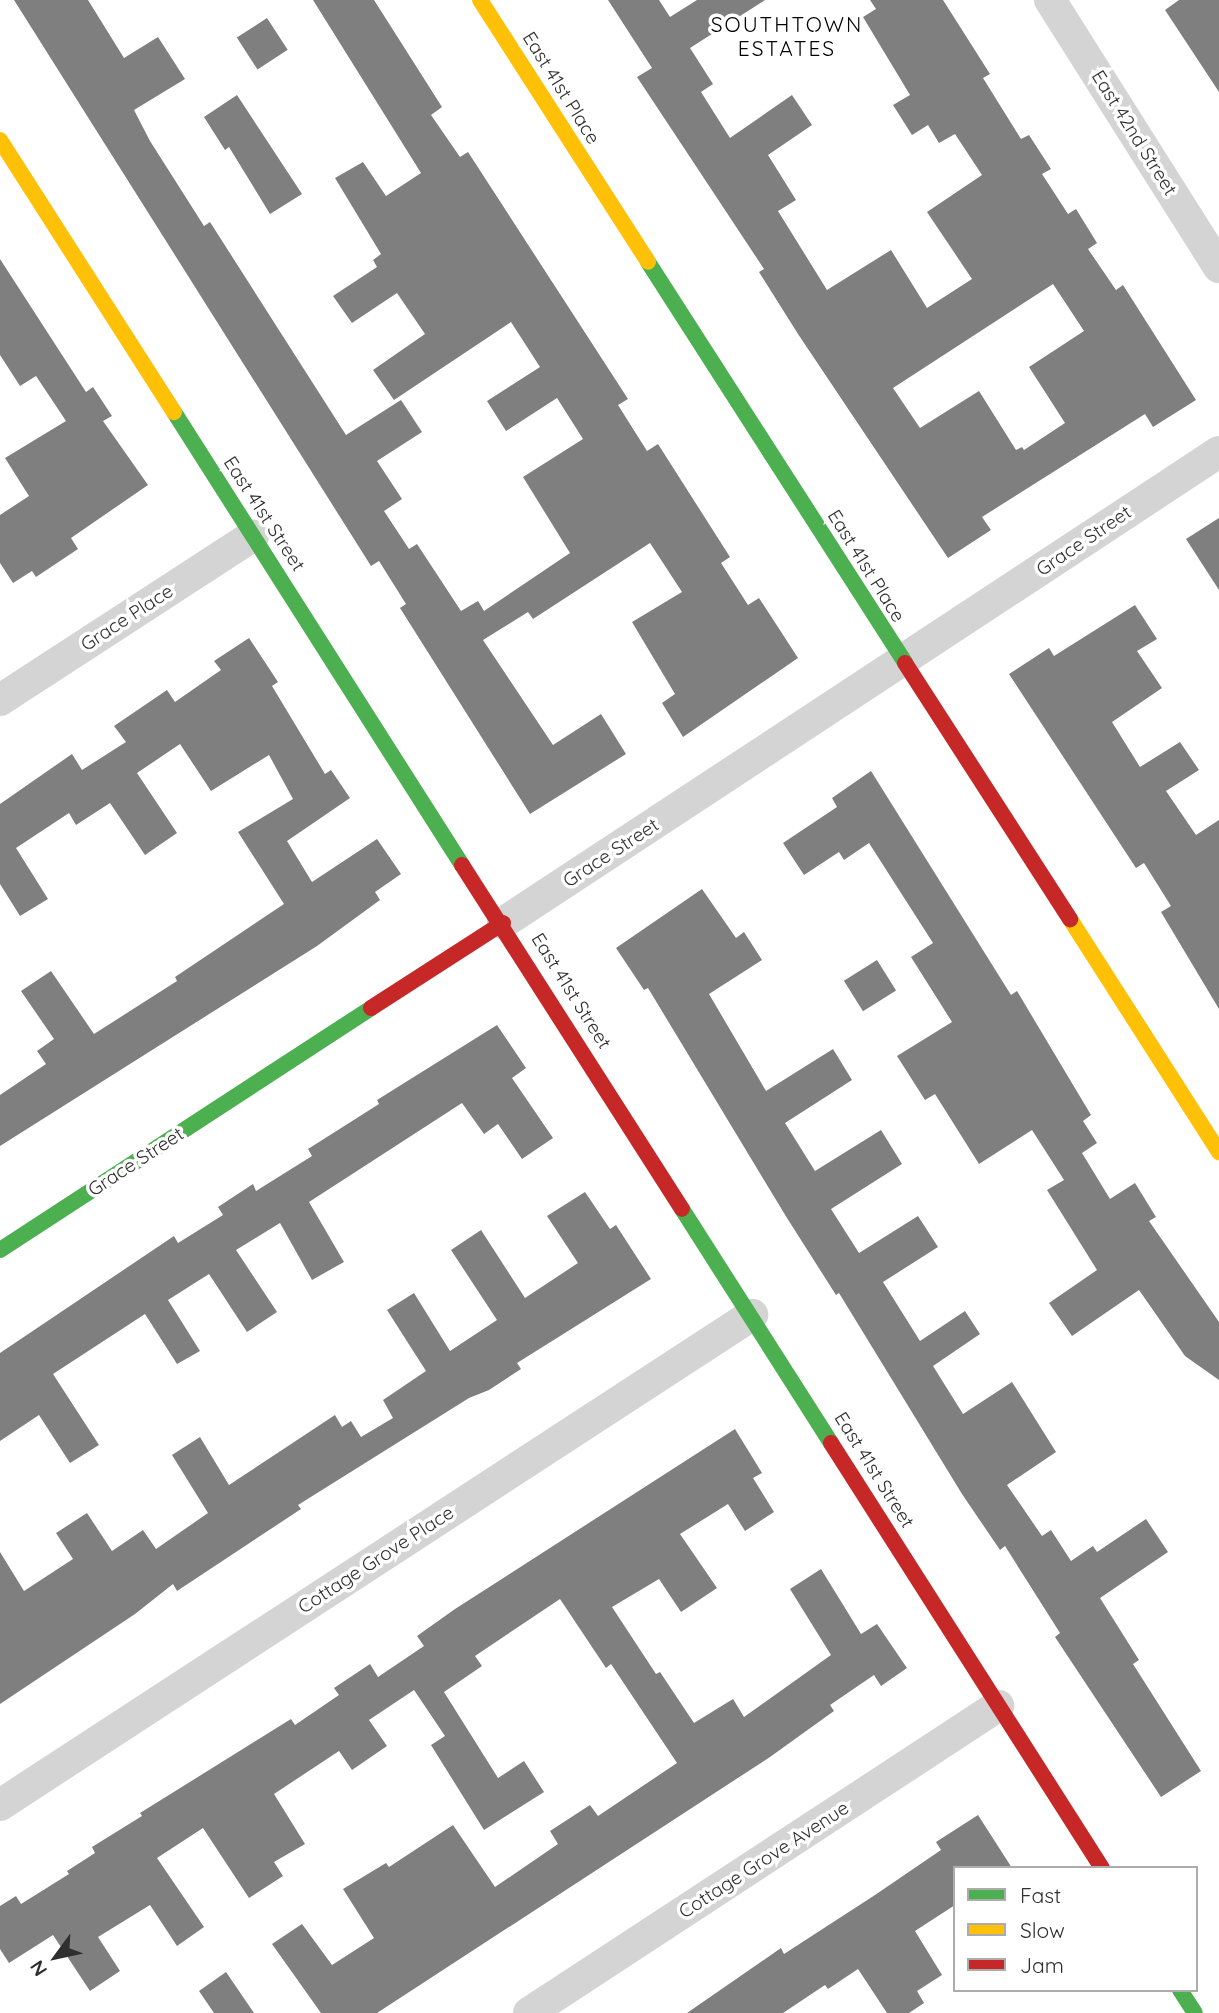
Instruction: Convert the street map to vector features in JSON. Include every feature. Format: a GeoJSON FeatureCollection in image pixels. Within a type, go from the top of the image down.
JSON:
{"type":"FeatureCollection","features":[{"type":"Feature","properties":{"kind":"street","name":"East 41st Place"},"geometry":{"type":"LineString","coordinates":[[480,0],[902,662],[1219,1152]]}},
{"type":"Feature","properties":{"kind":"street","name":"East 42nd Street"},"geometry":{"type":"LineString","coordinates":[[1050,0],[1219,267]]}},
{"type":"Feature","properties":{"kind":"street","name":"East 41st Street"},"geometry":{"type":"LineString","coordinates":[[3,152],[503,923],[1101,1866]]}},
{"type":"Feature","properties":{"kind":"street","name":"Grace Street"},"geometry":{"type":"LineString","coordinates":[[0,1250],[1219,452]]}},
{"type":"Feature","properties":{"kind":"street","name":"Grace Place"},"geometry":{"type":"LineString","coordinates":[[0,701],[253,536]]}},
{"type":"Feature","properties":{"kind":"street","name":"Cottage Grove Place"},"geometry":{"type":"LineString","coordinates":[[0,1805],[752,1315]]}},
{"type":"Feature","properties":{"kind":"street","name":"Cottage Grove Avenue"},"geometry":{"type":"LineString","coordinates":[[529,2013],[998,1706]]}},
{"type":"Feature","properties":{"kind":"street"},"geometry":{"type":"LineString","coordinates":[[1181,1992],[1195,2013]]}},
{"type":"Feature","properties":{"kind":"building"},"geometry":{"type":"Polygon","coordinates":[[[14,0],[88,0],[124,58],[158,37],[185,79],[134,110],[150,141],[204,226],[210,222],[346,435],[401,400],[422,432],[377,461],[402,499],[384,511],[409,549],[417,544],[461,611],[478,601],[484,611],[570,553],[523,477],[583,439],[557,398],[506,431],[487,401],[540,367],[511,322],[394,400],[373,370],[425,334],[397,293],[352,323],[333,296],[377,267],[373,260],[381,254],[335,178],[363,162],[386,196],[421,173],[313,0],[374,0],[442,107],[431,115],[460,157],[468,152],[628,399],[618,405],[647,451],[658,444],[730,557],[721,563],[748,605],[759,598],[798,658],[683,737],[662,703],[675,694],[632,622],[682,592],[650,543],[533,619],[528,612],[483,640],[553,745],[601,714],[626,754],[530,814],[400,608],[406,604],[379,561],[371,566],[14,0]]]}},
{"type":"Feature","properties":{"kind":"building"},"geometry":{"type":"Polygon","coordinates":[[[608,0],[659,0],[670,17],[697,0],[765,0],[690,48],[713,84],[701,92],[730,138],[792,95],[812,125],[768,155],[796,200],[778,211],[827,290],[891,250],[927,308],[972,279],[927,212],[982,175],[955,134],[939,143],[928,125],[912,135],[893,105],[910,95],[863,17],[876,9],[870,0],[943,0],[990,74],[983,78],[1021,139],[1029,135],[1051,169],[1042,174],[1068,214],[1076,209],[1097,243],[1088,249],[1116,290],[1123,285],[1196,400],[1153,427],[1145,414],[982,517],[991,530],[948,558],[798,334],[759,272],[764,269],[637,77],[652,68],[608,0]],[[1053,284],[893,388],[920,428],[979,391],[1016,450],[1022,447],[1024,450],[1065,423],[1029,367],[1084,331],[1053,284]]]}},
{"type":"Feature","properties":{"kind":"building"},"geometry":{"type":"Polygon","coordinates":[[[1179,0],[1219,0],[1219,92],[1165,10],[1179,0]]]}},
{"type":"Feature","properties":{"kind":"building"},"geometry":{"type":"Polygon","coordinates":[[[267,18],[288,50],[258,69],[237,38],[267,18]]]}},
{"type":"Feature","properties":{"kind":"building"},"geometry":{"type":"Polygon","coordinates":[[[237,95],[302,194],[270,214],[229,147],[225,150],[204,117],[237,95]]]}},
{"type":"Feature","properties":{"kind":"building"},"geometry":{"type":"Polygon","coordinates":[[[0,259],[86,392],[93,387],[112,416],[103,421],[148,485],[71,538],[78,549],[36,577],[32,571],[13,583],[0,563],[0,515],[29,496],[5,458],[66,421],[36,376],[20,386],[0,355],[0,259]]]}},
{"type":"Feature","properties":{"kind":"building"},"geometry":{"type":"Polygon","coordinates":[[[1219,518],[1219,590],[1186,539],[1219,518]]]}},
{"type":"Feature","properties":{"kind":"building"},"geometry":{"type":"Polygon","coordinates":[[[1135,605],[1157,639],[1137,651],[1162,688],[1112,722],[1140,767],[1180,742],[1199,770],[1166,791],[1196,835],[1219,820],[1219,1009],[1161,912],[1171,906],[1144,863],[1136,868],[1009,674],[1049,648],[1054,656],[1135,605]]]}},
{"type":"Feature","properties":{"kind":"building"},"geometry":{"type":"Polygon","coordinates":[[[249,638],[278,682],[272,686],[325,774],[331,770],[350,798],[287,841],[312,882],[377,839],[401,874],[375,892],[380,900],[317,946],[0,1146],[0,1095],[46,1064],[37,1051],[54,1039],[21,991],[51,971],[94,1034],[177,981],[175,977],[284,904],[238,832],[293,799],[269,755],[211,791],[180,744],[137,773],[177,833],[145,855],[110,803],[76,825],[69,813],[16,848],[48,899],[20,916],[0,884],[0,804],[72,754],[82,770],[126,742],[114,726],[167,690],[175,702],[221,670],[214,661],[249,638]]]}},
{"type":"Feature","properties":{"kind":"building"},"geometry":{"type":"Polygon","coordinates":[[[871,771],[1011,995],[1017,991],[1091,1115],[1083,1121],[1097,1143],[1082,1153],[1110,1199],[1135,1183],[1156,1217],[1149,1221],[1219,1322],[1219,1380],[1185,1356],[1139,1290],[1072,1336],[1049,1303],[1097,1270],[1047,1190],[1064,1180],[1032,1130],[979,1164],[935,1094],[925,1100],[897,1056],[952,1022],[911,957],[933,943],[869,843],[844,860],[839,852],[804,875],[783,843],[837,807],[832,798],[871,771]]]}},
{"type":"Feature","properties":{"kind":"building"},"geometry":{"type":"Polygon","coordinates":[[[702,889],[736,938],[744,932],[762,960],[709,994],[766,1091],[833,1049],[852,1080],[785,1123],[815,1171],[881,1130],[902,1164],[831,1209],[859,1253],[918,1216],[938,1247],[883,1282],[920,1341],[965,1311],[980,1334],[933,1366],[963,1414],[1012,1382],[1056,1452],[1007,1485],[1042,1536],[1051,1530],[1071,1561],[1093,1546],[1097,1552],[1146,1519],[1168,1552],[1100,1598],[1139,1660],[1133,1664],[1201,1771],[1161,1797],[1055,1637],[1060,1633],[1005,1546],[1000,1550],[962,1494],[839,1293],[836,1295],[787,1218],[648,988],[644,990],[616,948],[702,889]]]}},
{"type":"Feature","properties":{"kind":"building"},"geometry":{"type":"Polygon","coordinates":[[[877,960],[896,991],[863,1011],[844,981],[877,960]]]}},
{"type":"Feature","properties":{"kind":"building"},"geometry":{"type":"Polygon","coordinates":[[[497,1025],[526,1068],[512,1078],[553,1138],[522,1159],[498,1124],[484,1134],[462,1103],[309,1202],[344,1262],[312,1280],[280,1223],[236,1250],[277,1312],[247,1332],[209,1274],[168,1300],[200,1351],[177,1364],[145,1314],[53,1374],[99,1445],[70,1463],[39,1415],[0,1441],[0,1353],[174,1236],[178,1243],[223,1215],[218,1207],[253,1184],[256,1191],[312,1156],[308,1149],[379,1104],[377,1100],[497,1025]]]}},
{"type":"Feature","properties":{"kind":"building"},"geometry":{"type":"Polygon","coordinates":[[[585,1192],[610,1229],[616,1225],[651,1279],[517,1363],[521,1369],[489,1390],[469,1398],[298,1505],[301,1509],[177,1591],[173,1584],[135,1614],[0,1704],[0,1552],[24,1591],[73,1559],[56,1533],[87,1513],[112,1551],[143,1530],[156,1549],[208,1513],[172,1455],[200,1437],[229,1485],[335,1415],[342,1427],[351,1421],[361,1437],[393,1418],[383,1400],[426,1371],[387,1310],[414,1293],[450,1351],[497,1320],[451,1250],[481,1230],[525,1298],[578,1263],[547,1216],[585,1192]]]}},
{"type":"Feature","properties":{"kind":"building"},"geometry":{"type":"Polygon","coordinates":[[[735,1429],[762,1473],[753,1478],[774,1512],[745,1531],[728,1504],[680,1534],[717,1588],[681,1612],[659,1579],[612,1607],[656,1674],[660,1672],[694,1723],[733,1699],[744,1717],[831,1655],[790,1589],[821,1569],[861,1634],[877,1624],[907,1668],[881,1686],[874,1675],[830,1705],[834,1711],[770,1757],[377,2013],[321,2013],[272,1944],[302,1924],[332,1965],[374,1938],[343,1889],[386,1863],[389,1867],[453,1825],[495,1887],[558,1844],[550,1831],[590,1805],[598,1816],[677,1763],[611,1664],[606,1668],[560,1599],[475,1656],[482,1666],[444,1692],[498,1778],[524,1761],[544,1792],[484,1830],[431,1745],[445,1736],[414,1690],[369,1720],[387,1746],[352,1770],[339,1751],[274,1794],[305,1844],[274,1862],[283,1876],[249,1898],[203,1828],[157,1858],[204,1927],[177,1946],[150,1905],[98,1937],[120,1971],[90,1991],[53,1935],[9,1963],[0,1949],[0,1906],[16,1896],[21,1904],[69,1874],[67,1871],[95,1853],[92,1847],[142,1816],[140,1813],[291,1719],[295,1725],[339,1695],[334,1688],[370,1664],[378,1677],[424,1646],[417,1636],[455,1609],[735,1429]]]}},
{"type":"Feature","properties":{"kind":"building"},"geometry":{"type":"Polygon","coordinates":[[[978,1815],[1011,1866],[953,1866],[953,1906],[915,1931],[942,1975],[917,1991],[924,2003],[909,2013],[887,2013],[858,1969],[828,1989],[825,1985],[783,2013],[687,2013],[781,1948],[784,1954],[941,1850],[936,1842],[978,1815]]]}},
{"type":"Feature","properties":{"kind":"building"},"geometry":{"type":"Polygon","coordinates":[[[226,1972],[254,2013],[214,2013],[199,1991],[226,1972]]]}},
{"type":"Feature","properties":{"kind":"traffic: fast"},"geometry":{"type":"LineString","coordinates":[[648,262],[905,663]]}},
{"type":"Feature","properties":{"kind":"traffic: fast"},"geometry":{"type":"LineString","coordinates":[[174,412],[462,865]]}},
{"type":"Feature","properties":{"kind":"traffic: fast"},"geometry":{"type":"LineString","coordinates":[[0,1250],[371,1008]]}},
{"type":"Feature","properties":{"kind":"traffic: fast"},"geometry":{"type":"LineString","coordinates":[[682,1209],[831,1443]]}},
{"type":"Feature","properties":{"kind":"traffic: fast"},"geometry":{"type":"LineString","coordinates":[[1181,1992],[1195,2013]]}},
{"type":"Feature","properties":{"kind":"traffic: slow"},"geometry":{"type":"LineString","coordinates":[[480,0],[648,262]]}},
{"type":"Feature","properties":{"kind":"traffic: slow"},"geometry":{"type":"LineString","coordinates":[[0,140],[174,412]]}},
{"type":"Feature","properties":{"kind":"traffic: slow"},"geometry":{"type":"LineString","coordinates":[[1070,919],[1219,1152]]}},
{"type":"Feature","properties":{"kind":"traffic: jam"},"geometry":{"type":"LineString","coordinates":[[905,663],[1070,919]]}},
{"type":"Feature","properties":{"kind":"traffic: jam"},"geometry":{"type":"LineString","coordinates":[[462,865],[682,1209]]}},
{"type":"Feature","properties":{"kind":"traffic: jam"},"geometry":{"type":"LineString","coordinates":[[371,1008],[503,923]]}},
{"type":"Feature","properties":{"kind":"traffic: jam"},"geometry":{"type":"LineString","coordinates":[[831,1443],[1101,1866]]}},
{"type":"Feature","properties":{"kind":"district","name":"SOUTHTOWN ESTATES"},"geometry":{"type":"Point","coordinates":[787,36]}}]}
